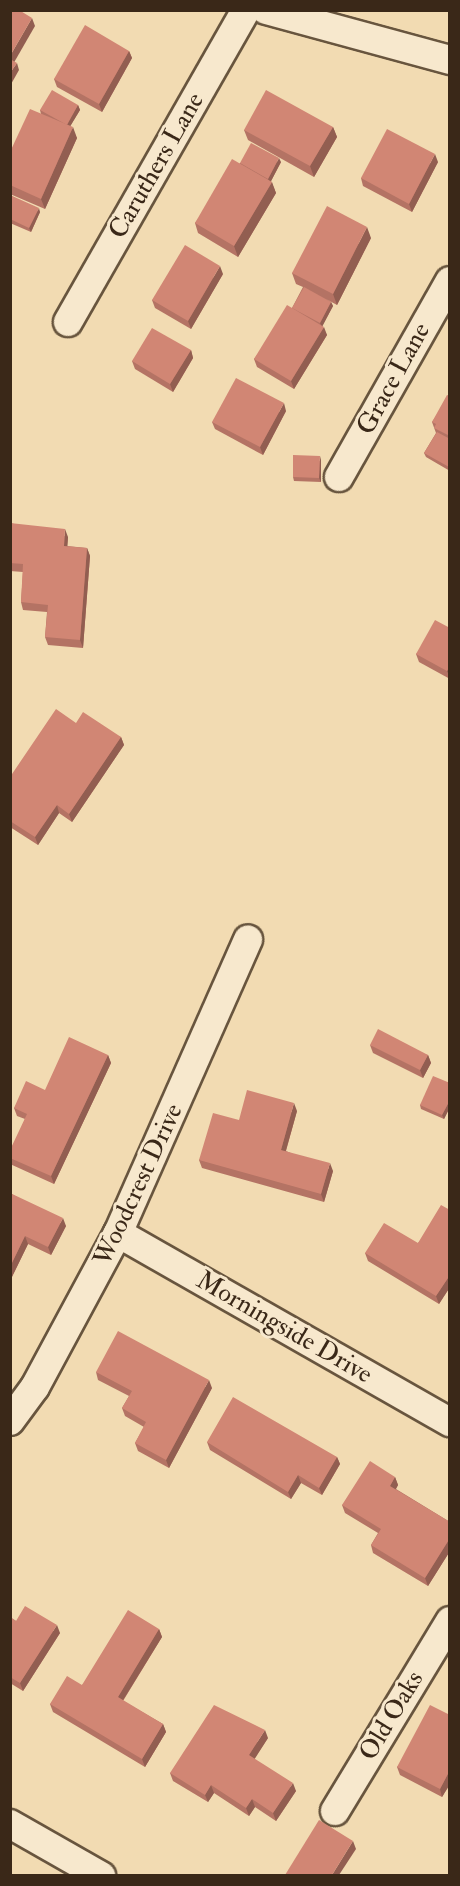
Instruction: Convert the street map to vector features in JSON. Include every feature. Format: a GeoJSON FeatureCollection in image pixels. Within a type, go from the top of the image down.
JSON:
{"type":"FeatureCollection","features":[{"type":"Feature","properties":{"kind":"street","name":"Caruthers Lane"},"geometry":{"type":"LineString","coordinates":[[68,322],[246,10]]}},
{"type":"Feature","properties":{"kind":"street"},"geometry":{"type":"LineString","coordinates":[[266,10],[450,60]]}},
{"type":"Feature","properties":{"kind":"street","name":"Grace Lane"},"geometry":{"type":"LineString","coordinates":[[339,477],[450,281]]}},
{"type":"Feature","properties":{"kind":"street","name":"Woodcrest Drive"},"geometry":{"type":"LineString","coordinates":[[10,1421],[75,1317],[118,1233],[248,939]]}},
{"type":"Feature","properties":{"kind":"street","name":"Morningside Drive"},"geometry":{"type":"LineString","coordinates":[[118,1233],[450,1422]]}},
{"type":"Feature","properties":{"kind":"street","name":"Old Oaks"},"geometry":{"type":"LineString","coordinates":[[336,1811],[450,1621]]}},
{"type":"Feature","properties":{"kind":"street"},"geometry":{"type":"LineString","coordinates":[[10,1824],[101,1875]]}},
{"type":"Feature","properties":{"kind":"building"},"geometry":{"type":"Polygon","coordinates":[[[10,10],[19,10],[32,18],[10,56],[10,10]]]}},
{"type":"Feature","properties":{"kind":"building"},"geometry":{"type":"Polygon","coordinates":[[[85,25],[129,51],[99,104],[54,79],[85,25]]]}},
{"type":"Feature","properties":{"kind":"building"},"geometry":{"type":"Polygon","coordinates":[[[10,59],[17,63],[10,73],[10,59]]]}},
{"type":"Feature","properties":{"kind":"building"},"geometry":{"type":"Polygon","coordinates":[[[52,90],[78,105],[67,125],[40,110],[52,90]]]}},
{"type":"Feature","properties":{"kind":"building"},"geometry":{"type":"Polygon","coordinates":[[[266,90],[333,127],[310,166],[244,130],[266,90]]]}},
{"type":"Feature","properties":{"kind":"building"},"geometry":{"type":"Polygon","coordinates":[[[30,109],[73,127],[41,199],[10,185],[10,152],[30,109]]]}},
{"type":"Feature","properties":{"kind":"building"},"geometry":{"type":"Polygon","coordinates":[[[387,129],[435,154],[409,204],[361,178],[387,129]]]}},
{"type":"Feature","properties":{"kind":"building"},"geometry":{"type":"Polygon","coordinates":[[[251,143],[279,158],[268,179],[240,163],[251,143]]]}},
{"type":"Feature","properties":{"kind":"building"},"geometry":{"type":"Polygon","coordinates":[[[232,159],[272,182],[234,246],[195,223],[232,159]]]}},
{"type":"Feature","properties":{"kind":"building"},"geometry":{"type":"Polygon","coordinates":[[[10,195],[39,208],[29,228],[10,219],[10,195]]]}},
{"type":"Feature","properties":{"kind":"building"},"geometry":{"type":"Polygon","coordinates":[[[327,206],[367,227],[333,294],[292,273],[327,206]]]}},
{"type":"Feature","properties":{"kind":"building"},"geometry":{"type":"Polygon","coordinates":[[[185,245],[220,266],[188,321],[152,300],[185,245]]]}},
{"type":"Feature","properties":{"kind":"building"},"geometry":{"type":"Polygon","coordinates":[[[304,287],[331,302],[320,323],[292,308],[304,287]]]}},
{"type":"Feature","properties":{"kind":"building"},"geometry":{"type":"Polygon","coordinates":[[[287,305],[324,327],[291,381],[254,359],[287,305]]]}},
{"type":"Feature","properties":{"kind":"building"},"geometry":{"type":"Polygon","coordinates":[[[152,328],[191,350],[170,384],[132,361],[152,328]]]}},
{"type":"Feature","properties":{"kind":"building"},"geometry":{"type":"Polygon","coordinates":[[[236,378],[284,403],[260,447],[212,422],[236,378]]]}},
{"type":"Feature","properties":{"kind":"building"},"geometry":{"type":"Polygon","coordinates":[[[447,395],[450,396],[450,436],[434,428],[436,424],[432,422],[447,395]]]}},
{"type":"Feature","properties":{"kind":"building"},"geometry":{"type":"Polygon","coordinates":[[[437,432],[450,439],[449,467],[424,453],[437,432]]]}},
{"type":"Feature","properties":{"kind":"building"},"geometry":{"type":"Polygon","coordinates":[[[293,455],[320,456],[319,478],[293,477],[293,455]]]}},
{"type":"Feature","properties":{"kind":"building"},"geometry":{"type":"Polygon","coordinates":[[[10,523],[65,529],[64,546],[87,548],[80,640],[45,637],[48,605],[21,602],[23,564],[10,563],[10,523]]]}},
{"type":"Feature","properties":{"kind":"building"},"geometry":{"type":"Polygon","coordinates":[[[435,620],[450,628],[450,666],[447,671],[416,654],[435,620]]]}},
{"type":"Feature","properties":{"kind":"building"},"geometry":{"type":"Polygon","coordinates":[[[56,709],[76,723],[83,712],[121,737],[69,814],[57,805],[35,837],[10,821],[10,777],[56,709]]]}},
{"type":"Feature","properties":{"kind":"building"},"geometry":{"type":"Polygon","coordinates":[[[378,1029],[428,1055],[420,1070],[370,1045],[378,1029]]]}},
{"type":"Feature","properties":{"kind":"building"},"geometry":{"type":"Polygon","coordinates":[[[69,1037],[108,1055],[51,1176],[10,1158],[10,1150],[27,1114],[14,1108],[26,1081],[45,1090],[69,1037]]]}},
{"type":"Feature","properties":{"kind":"building"},"geometry":{"type":"Polygon","coordinates":[[[433,1076],[450,1083],[450,1100],[442,1115],[420,1105],[433,1076]]]}},
{"type":"Feature","properties":{"kind":"building"},"geometry":{"type":"Polygon","coordinates":[[[247,1090],[294,1103],[281,1150],[330,1163],[321,1194],[199,1160],[213,1113],[239,1120],[247,1090]]]}},
{"type":"Feature","properties":{"kind":"building"},"geometry":{"type":"Polygon","coordinates":[[[10,1193],[63,1218],[48,1247],[25,1236],[10,1267],[10,1193]]]}},
{"type":"Feature","properties":{"kind":"building"},"geometry":{"type":"Polygon","coordinates":[[[441,1205],[450,1210],[450,1275],[436,1296],[365,1253],[384,1223],[418,1243],[441,1205]]]}},
{"type":"Feature","properties":{"kind":"building"},"geometry":{"type":"Polygon","coordinates":[[[118,1331],[209,1380],[166,1460],[135,1443],[146,1422],[122,1408],[132,1391],[96,1372],[118,1331]]]}},
{"type":"Feature","properties":{"kind":"building"},"geometry":{"type":"Polygon","coordinates":[[[233,1397],[337,1457],[319,1488],[298,1475],[288,1492],[207,1442],[233,1397]]]}},
{"type":"Feature","properties":{"kind":"building"},"geometry":{"type":"Polygon","coordinates":[[[370,1461],[395,1477],[390,1486],[450,1522],[450,1538],[425,1578],[371,1545],[381,1529],[342,1505],[370,1461]]]}},
{"type":"Feature","properties":{"kind":"building"},"geometry":{"type":"Polygon","coordinates":[[[25,1606],[57,1625],[20,1683],[10,1677],[10,1617],[16,1621],[25,1606]]]}},
{"type":"Feature","properties":{"kind":"building"},"geometry":{"type":"Polygon","coordinates":[[[128,1610],[159,1629],[118,1697],[163,1724],[142,1759],[50,1704],[67,1676],[82,1685],[128,1610]]]}},
{"type":"Feature","properties":{"kind":"building"},"geometry":{"type":"Polygon","coordinates":[[[214,1705],[265,1730],[249,1755],[293,1783],[273,1813],[252,1799],[246,1808],[211,1785],[205,1795],[170,1773],[214,1705]]]}},
{"type":"Feature","properties":{"kind":"building"},"geometry":{"type":"Polygon","coordinates":[[[430,1705],[450,1715],[450,1770],[440,1789],[397,1767],[430,1705]]]}},
{"type":"Feature","properties":{"kind":"building"},"geometry":{"type":"Polygon","coordinates":[[[319,1820],[353,1841],[332,1875],[285,1875],[319,1820]]]}}]}
